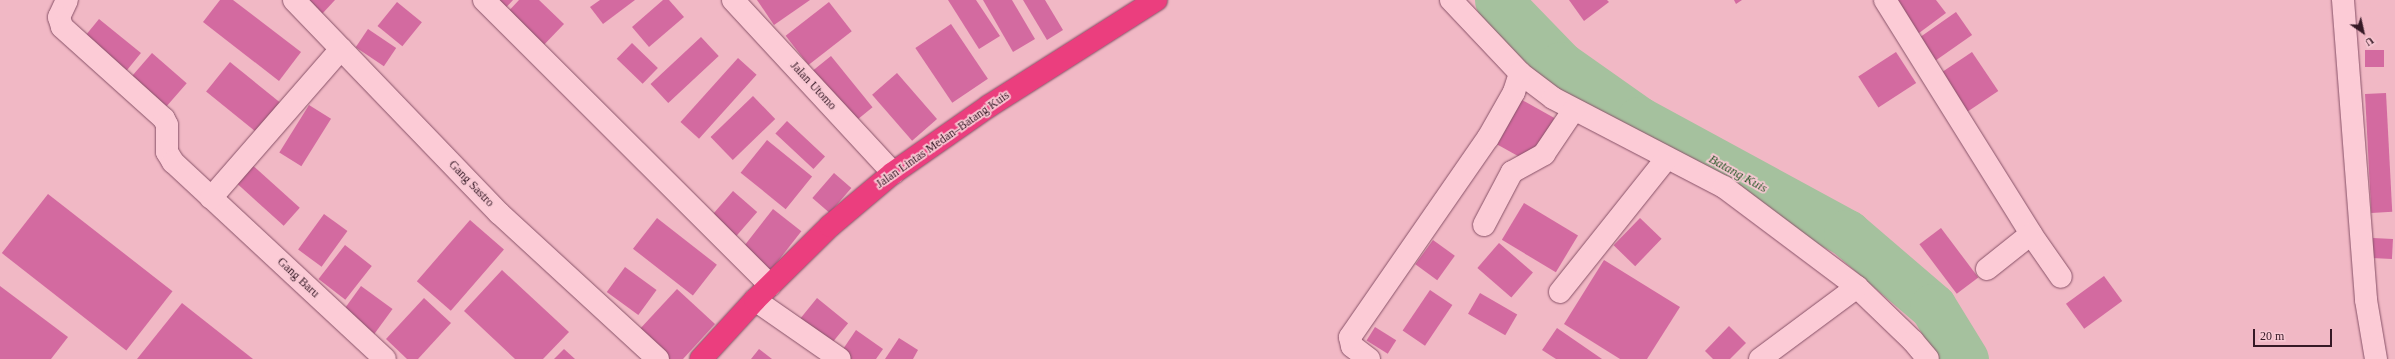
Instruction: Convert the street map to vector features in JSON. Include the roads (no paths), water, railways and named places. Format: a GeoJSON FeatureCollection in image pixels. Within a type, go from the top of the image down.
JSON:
{"type":"FeatureCollection","features":[{"type":"Feature","properties":{"kind":"highway","name":"Jalan Lintas Medan–Batang Kuis"},"geometry":{"type":"LineString","coordinates":[[701,359],[755,300],[830,226],[893,173],[989,106],[1156,0]]}},
{"type":"Feature","properties":{"kind":"street","name":"Gang Baru"},"geometry":{"type":"LineString","coordinates":[[67,0],[59,17],[62,27],[164,119],[168,125],[168,154],[211,198],[385,359]]}},
{"type":"Feature","properties":{"kind":"street","name":"Gang Sastro"},"geometry":{"type":"LineString","coordinates":[[294,0],[499,213],[658,359]]}},
{"type":"Feature","properties":{"kind":"street"},"geometry":{"type":"LineString","coordinates":[[484,0],[770,285]]}},
{"type":"Feature","properties":{"kind":"street","name":"Jalan Utomo"},"geometry":{"type":"LineString","coordinates":[[733,0],[893,173]]}},
{"type":"Feature","properties":{"kind":"street"},"geometry":{"type":"LineString","coordinates":[[1451,0],[1520,73],[1573,111],[1724,187],[1857,288],[1913,341],[1928,359]]}},
{"type":"Feature","properties":{"kind":"street"},"geometry":{"type":"LineString","coordinates":[[1885,0],[2031,234],[2061,277]]}},
{"type":"Feature","properties":{"kind":"street"},"geometry":{"type":"LineString","coordinates":[[2343,0],[2366,300],[2376,359]]}},
{"type":"Feature","properties":{"kind":"street"},"geometry":{"type":"LineString","coordinates":[[211,198],[341,49]]}},
{"type":"Feature","properties":{"kind":"street"},"geometry":{"type":"LineString","coordinates":[[1369,359],[1352,346],[1350,337],[1488,138],[1514,92],[1520,73]]}},
{"type":"Feature","properties":{"kind":"street"},"geometry":{"type":"LineString","coordinates":[[1484,225],[1512,172],[1544,154],[1573,111]]}},
{"type":"Feature","properties":{"kind":"street"},"geometry":{"type":"LineString","coordinates":[[1560,292],[1666,159]]}},
{"type":"Feature","properties":{"kind":"street"},"geometry":{"type":"LineString","coordinates":[[1987,269],[2031,234]]}},
{"type":"Feature","properties":{"kind":"street"},"geometry":{"type":"LineString","coordinates":[[1760,359],[1857,288]]}},
{"type":"Feature","properties":{"kind":"street"},"geometry":{"type":"LineString","coordinates":[[755,300],[840,359]]}},
{"type":"Feature","properties":{"kind":"waterway","name":"Batang Kuis"},"geometry":{"type":"LineString","coordinates":[[1498,0],[1561,65],[1639,120],[1847,233],[1933,307],[1965,359]]}}]}
